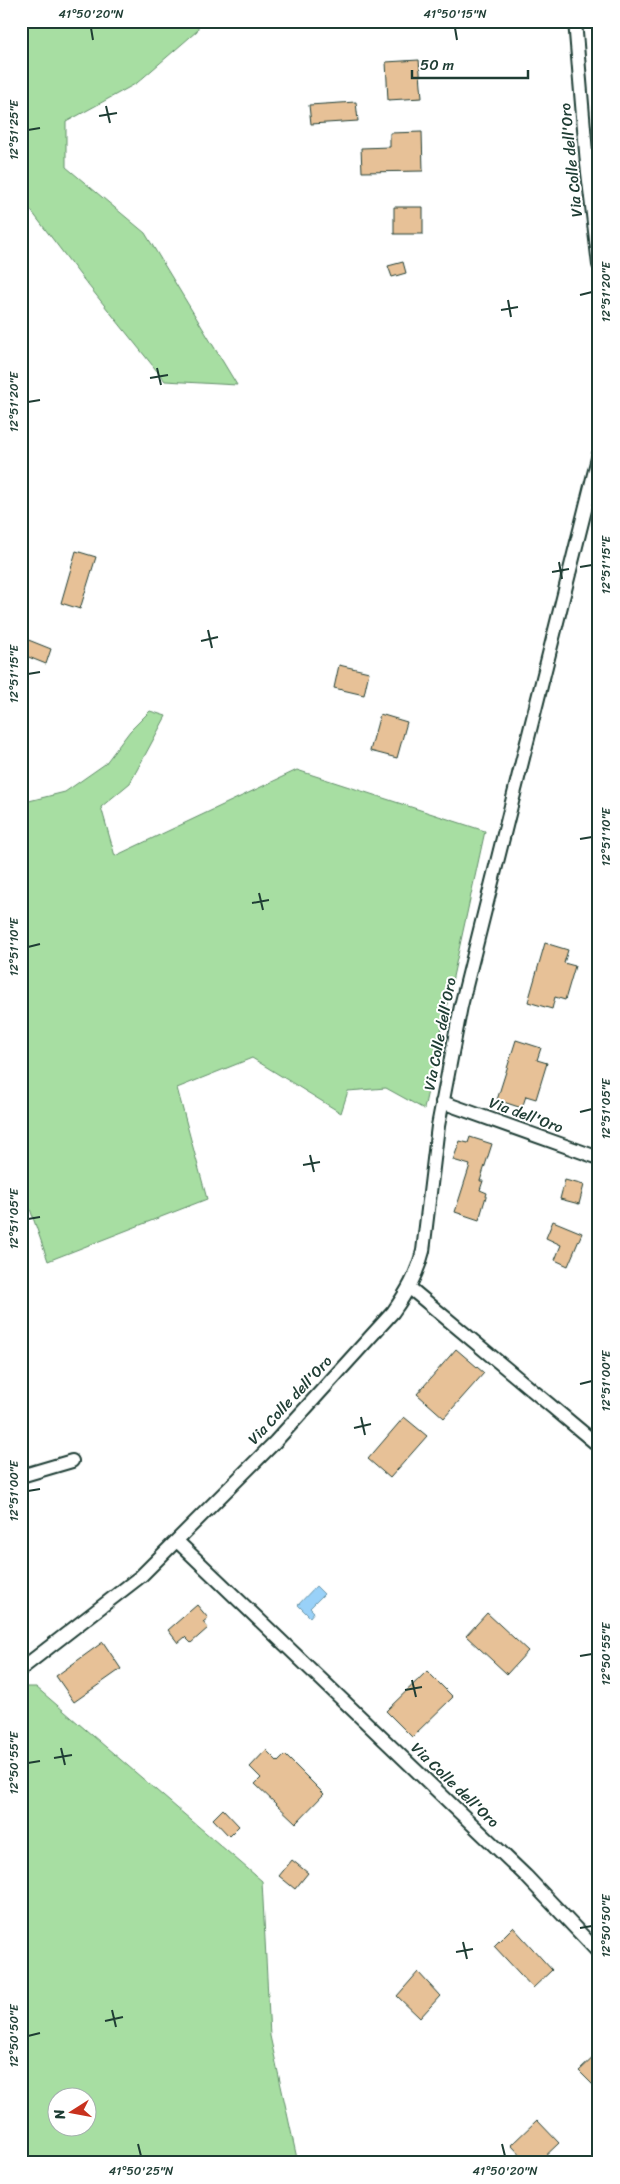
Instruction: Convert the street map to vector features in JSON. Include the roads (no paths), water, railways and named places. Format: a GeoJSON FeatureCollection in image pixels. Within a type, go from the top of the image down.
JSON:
{"type":"FeatureCollection","features":[{"type":"Feature","properties":{"kind":"street","name":"Via Colle dell'Oro"},"geometry":{"type":"LineString","coordinates":[[575,21],[587,164],[599,265]]}},
{"type":"Feature","properties":{"kind":"street","name":"Via Colle dell'Oro"},"geometry":{"type":"LineString","coordinates":[[21,1669],[141,1576],[177,1541],[282,1435],[393,1312],[410,1288],[418,1270],[423,1251],[438,1126],[461,1006],[599,454]]}},
{"type":"Feature","properties":{"kind":"street","name":"Via dell'Oro"},"geometry":{"type":"LineString","coordinates":[[442,1102],[599,1158]]}},
{"type":"Feature","properties":{"kind":"street"},"geometry":{"type":"LineString","coordinates":[[410,1288],[599,1446]]}},
{"type":"Feature","properties":{"kind":"street"},"geometry":{"type":"LineString","coordinates":[[21,1476],[72,1461]]}},
{"type":"Feature","properties":{"kind":"street","name":"Via Colle dell'Oro"},"geometry":{"type":"LineString","coordinates":[[177,1541],[526,1876],[599,1953]]}},
{"type":"Feature","properties":{"kind":"water"},"geometry":{"type":"Polygon","coordinates":[[[316,1586],[324,1594],[310,1608],[314,1612],[310,1617],[298,1605],[316,1586]]]}}]}
